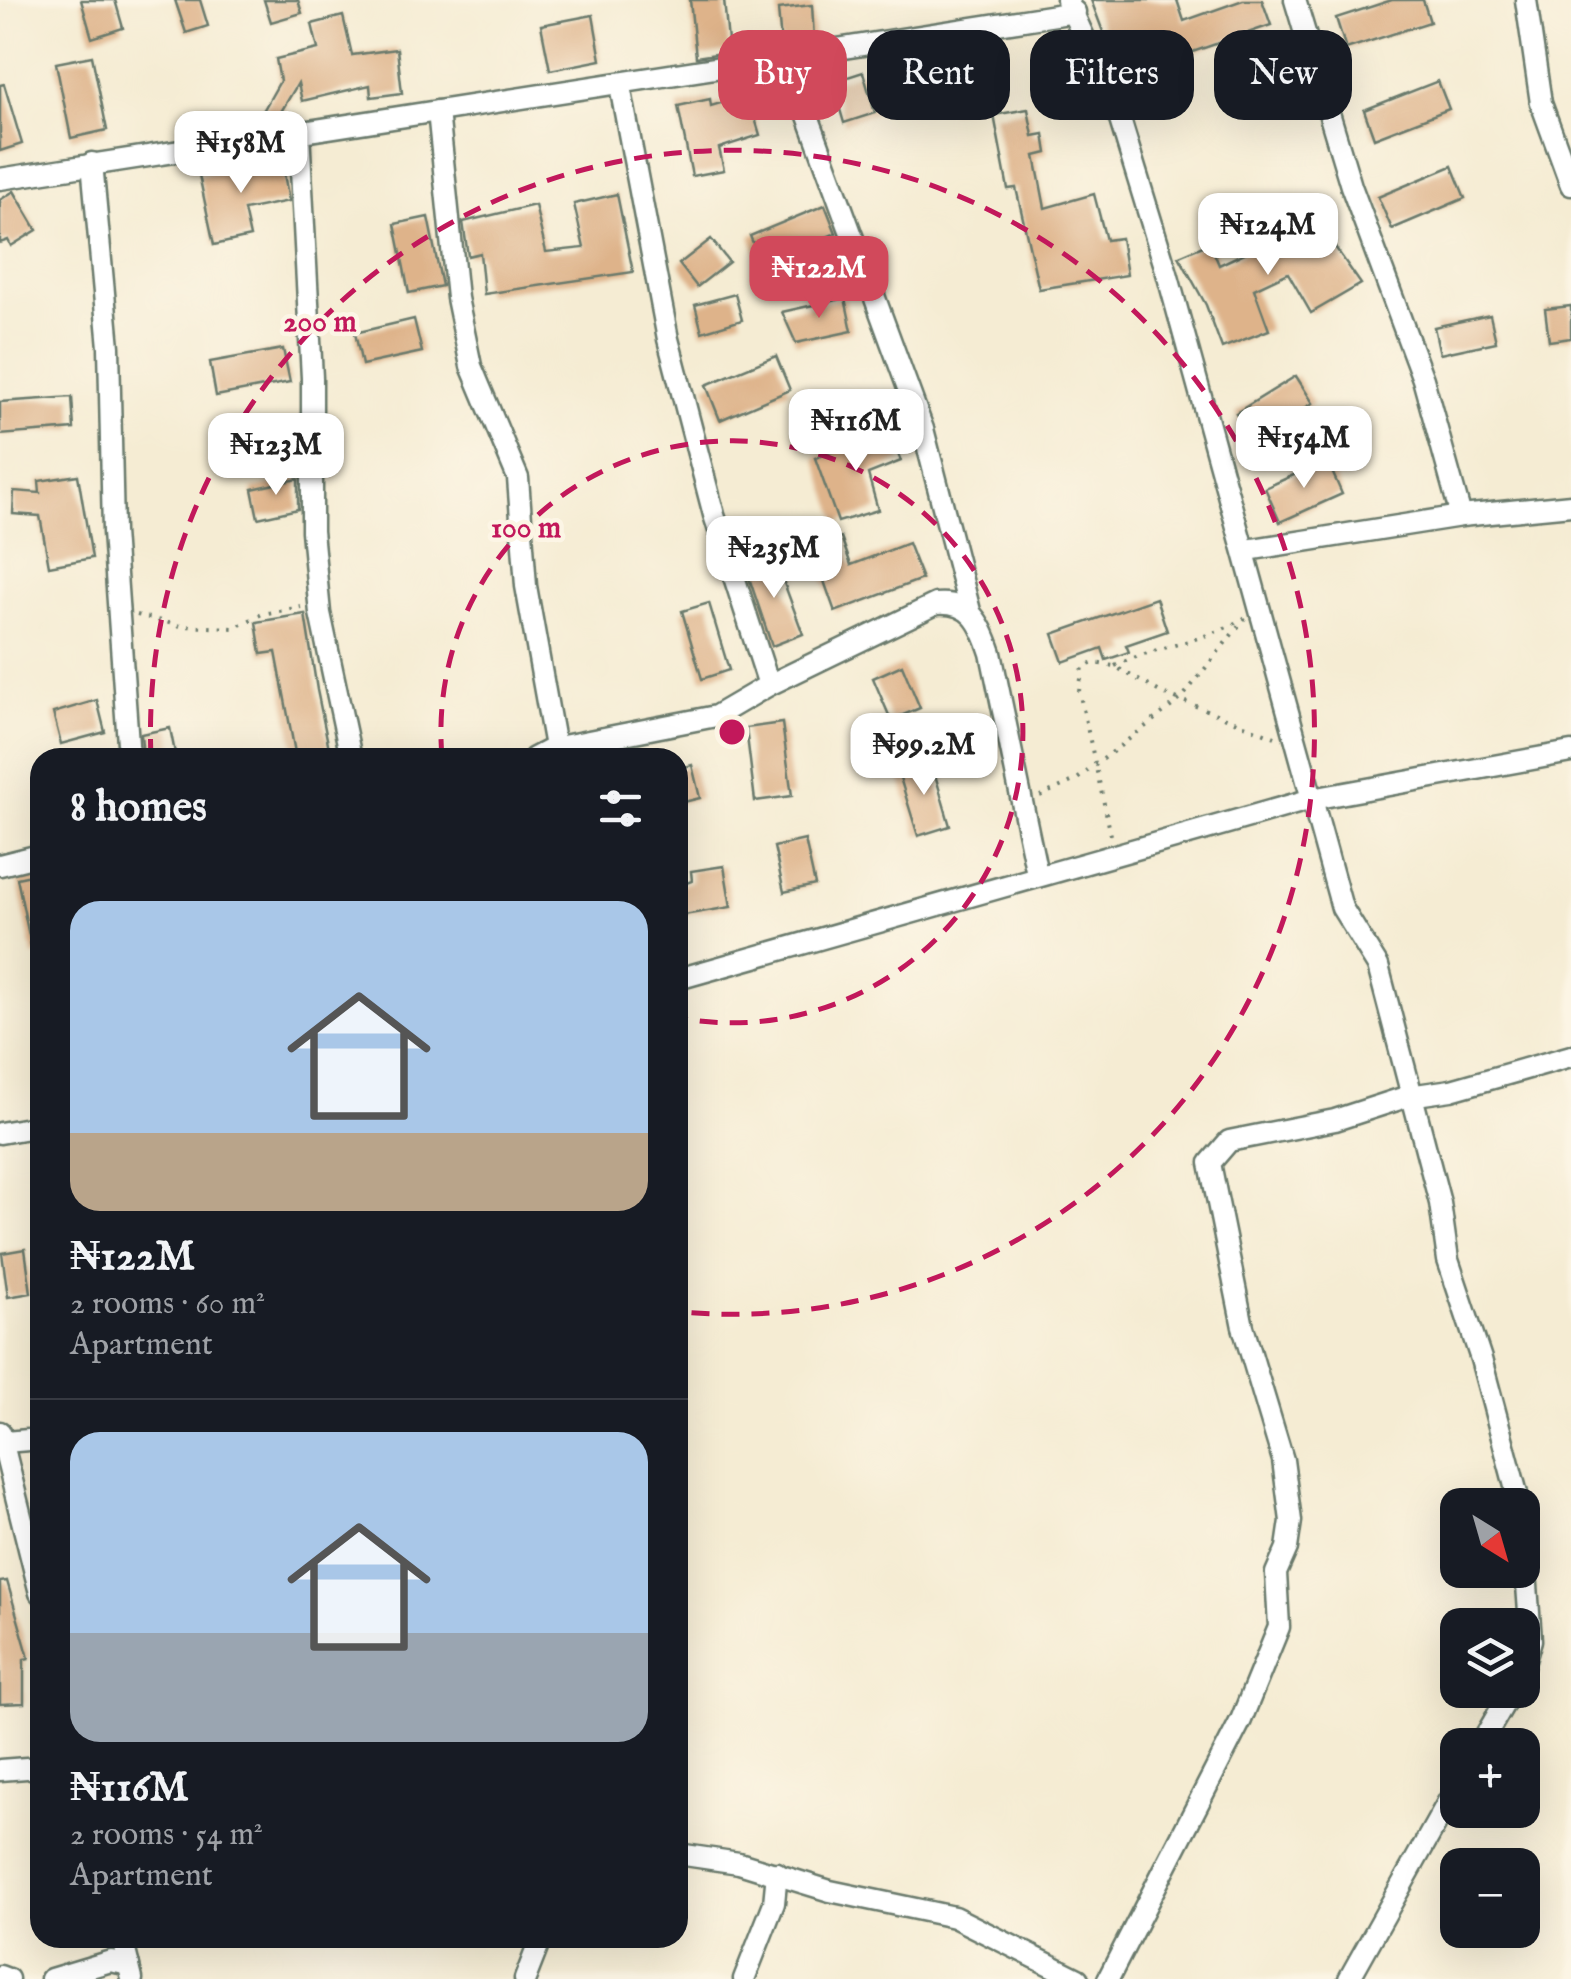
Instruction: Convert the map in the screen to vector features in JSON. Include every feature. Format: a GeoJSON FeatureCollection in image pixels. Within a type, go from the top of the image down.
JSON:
{"type":"FeatureCollection","features":[{"type":"Feature","properties":{"kind":"street"},"geometry":{"type":"LineString","coordinates":[[1295,0],[1351,186],[1423,379],[1461,516]]}},
{"type":"Feature","properties":{"kind":"street"},"geometry":{"type":"LineString","coordinates":[[1526,0],[1542,103],[1571,185]]}},
{"type":"Feature","properties":{"kind":"street"},"geometry":{"type":"LineString","coordinates":[[847,45],[1071,6],[1117,110],[1247,550],[1342,908],[1378,966],[1440,1203],[1448,1260],[1482,1359],[1516,1488]]}},
{"type":"Feature","properties":{"kind":"street"},"geometry":{"type":"LineString","coordinates":[[0,179],[718,68]]}},
{"type":"Feature","properties":{"kind":"street"},"geometry":{"type":"LineString","coordinates":[[620,86],[668,339],[714,516],[769,685]]}},
{"type":"Feature","properties":{"kind":"street"},"geometry":{"type":"LineString","coordinates":[[438,111],[457,298],[471,366],[518,478],[526,586],[554,748]]}},
{"type":"Feature","properties":{"kind":"street"},"geometry":{"type":"LineString","coordinates":[[810,120],[923,429],[970,610],[982,627],[991,653],[1037,874]]}},
{"type":"Feature","properties":{"kind":"street"},"geometry":{"type":"LineString","coordinates":[[299,131],[312,378],[312,531],[320,613],[348,748]]}},
{"type":"Feature","properties":{"kind":"street"},"geometry":{"type":"LineString","coordinates":[[92,163],[109,347],[112,532],[128,748]]}},
{"type":"Feature","properties":{"kind":"street"},"geometry":{"type":"LineString","coordinates":[[1247,550],[1461,516],[1571,505]]}},
{"type":"Feature","properties":{"kind":"street"},"geometry":{"type":"LineString","coordinates":[[577,748],[716,716],[769,685],[936,604],[952,603],[970,610]]}},
{"type":"Feature","properties":{"kind":"street"},"geometry":{"type":"LineString","coordinates":[[688,976],[1312,799],[1571,752]]}},
{"type":"Feature","properties":{"kind":"street"},"geometry":{"type":"LineString","coordinates":[[0,865],[30,858]]}},
{"type":"Feature","properties":{"kind":"street"},"geometry":{"type":"LineString","coordinates":[[1108,1979],[1241,1720],[1279,1627],[1276,1573],[1287,1548],[1291,1522],[1283,1460],[1243,1328],[1210,1162],[1229,1141],[1336,1120],[1409,1096],[1451,1090],[1571,1056]]}},
{"type":"Feature","properties":{"kind":"street"},"geometry":{"type":"LineString","coordinates":[[0,1134],[30,1128]]}},
{"type":"Feature","properties":{"kind":"street"},"geometry":{"type":"LineString","coordinates":[[30,1438],[2,1437],[30,1552]]}},
{"type":"Feature","properties":{"kind":"street"},"geometry":{"type":"LineString","coordinates":[[0,1770],[30,1768]]}},
{"type":"Feature","properties":{"kind":"street"},"geometry":{"type":"LineString","coordinates":[[1349,1979],[1440,1816]]}},
{"type":"Feature","properties":{"kind":"street"},"geometry":{"type":"LineString","coordinates":[[688,1856],[776,1873],[830,1891],[954,1917],[1078,1979]]}},
{"type":"Feature","properties":{"kind":"street"},"geometry":{"type":"LineString","coordinates":[[744,1979],[774,1903],[776,1873]]}},
{"type":"Feature","properties":{"kind":"street"},"geometry":{"type":"LineString","coordinates":[[525,1979],[537,1948]]}},
{"type":"Feature","properties":{"kind":"street"},"geometry":{"type":"LineString","coordinates":[[52,1979],[111,1961],[131,1972]]}},
{"type":"Feature","properties":{"kind":"street"},"geometry":{"type":"LineString","coordinates":[[0,1976],[8,1979]]}},
{"type":"Feature","properties":{"kind":"path"},"geometry":{"type":"LineString","coordinates":[[120,608],[166,624],[234,628],[288,608],[304,606],[320,613]]}},
{"type":"Feature","properties":{"kind":"path"},"geometry":{"type":"LineString","coordinates":[[1114,666],[1142,652],[1213,635],[1263,610]]}},
{"type":"Feature","properties":{"kind":"path"},"geometry":{"type":"LineString","coordinates":[[1025,806],[1096,766],[1181,699],[1241,620]]}},
{"type":"Feature","properties":{"kind":"path"},"geometry":{"type":"LineString","coordinates":[[1115,853],[1080,691],[1082,667],[1094,663],[1114,666],[1181,699],[1298,746]]}},
{"type":"Feature","properties":{"kind":"building"},"geometry":{"type":"Polygon","coordinates":[[[81,0],[115,0],[123,28],[92,38],[81,0]]]}},
{"type":"Feature","properties":{"kind":"building"},"geometry":{"type":"Polygon","coordinates":[[[175,0],[200,0],[208,26],[186,33],[175,0]]]}},
{"type":"Feature","properties":{"kind":"building"},"geometry":{"type":"Polygon","coordinates":[[[264,0],[298,0],[302,13],[271,22],[264,0]]]}},
{"type":"Feature","properties":{"kind":"building"},"geometry":{"type":"Polygon","coordinates":[[[690,0],[724,0],[727,30],[718,30],[718,54],[696,57],[690,0]]]}},
{"type":"Feature","properties":{"kind":"building"},"geometry":{"type":"Polygon","coordinates":[[[1091,0],[1177,0],[1184,21],[1243,0],[1262,0],[1271,25],[1256,30],[1214,30],[1214,45],[1194,52],[1194,30],[1102,30],[1091,0]]]}},
{"type":"Feature","properties":{"kind":"building"},"geometry":{"type":"Polygon","coordinates":[[[1392,0],[1423,0],[1430,22],[1352,47],[1352,30],[1340,30],[1336,18],[1392,0]]]}},
{"type":"Feature","properties":{"kind":"building"},"geometry":{"type":"Polygon","coordinates":[[[812,5],[813,30],[780,30],[778,9],[812,5]]]}},
{"type":"Feature","properties":{"kind":"building"},"geometry":{"type":"Polygon","coordinates":[[[593,15],[601,60],[550,70],[541,25],[593,15]]]}},
{"type":"Feature","properties":{"kind":"building"},"geometry":{"type":"Polygon","coordinates":[[[343,16],[352,55],[397,49],[402,93],[371,97],[370,85],[302,101],[298,83],[275,122],[258,120],[280,81],[276,59],[318,49],[312,24],[343,16]]]}},
{"type":"Feature","properties":{"kind":"building"},"geometry":{"type":"Polygon","coordinates":[[[92,56],[107,130],[71,138],[56,63],[92,56]]]}},
{"type":"Feature","properties":{"kind":"building"},"geometry":{"type":"Polygon","coordinates":[[[863,72],[867,116],[844,123],[847,120],[847,77],[863,72]]]}},
{"type":"Feature","properties":{"kind":"building"},"geometry":{"type":"Polygon","coordinates":[[[1438,81],[1449,109],[1374,138],[1364,110],[1438,81]]]}},
{"type":"Feature","properties":{"kind":"building"},"geometry":{"type":"Polygon","coordinates":[[[4,84],[22,144],[0,151],[0,85],[4,84]]]}},
{"type":"Feature","properties":{"kind":"building"},"geometry":{"type":"Polygon","coordinates":[[[710,99],[711,106],[718,104],[718,120],[756,120],[760,135],[719,148],[724,170],[692,176],[678,106],[710,99]]]}},
{"type":"Feature","properties":{"kind":"building"},"geometry":{"type":"Polygon","coordinates":[[[1028,109],[1033,136],[1044,134],[1047,153],[1035,156],[1045,208],[1094,194],[1106,240],[1121,238],[1127,275],[1039,289],[1016,188],[1008,189],[995,120],[1010,120],[1010,112],[1028,109]]]}},
{"type":"Feature","properties":{"kind":"building"},"geometry":{"type":"Polygon","coordinates":[[[281,157],[289,201],[244,210],[250,237],[214,245],[199,175],[281,157]]]}},
{"type":"Feature","properties":{"kind":"building"},"geometry":{"type":"Polygon","coordinates":[[[1452,166],[1465,198],[1392,229],[1378,197],[1452,166]]]}},
{"type":"Feature","properties":{"kind":"building"},"geometry":{"type":"Polygon","coordinates":[[[14,191],[37,230],[11,246],[8,240],[0,243],[0,200],[14,191]]]}},
{"type":"Feature","properties":{"kind":"building"},"geometry":{"type":"Polygon","coordinates":[[[617,194],[633,272],[484,294],[480,253],[468,256],[463,222],[535,205],[546,252],[584,248],[574,204],[617,194]]]}},
{"type":"Feature","properties":{"kind":"building"},"geometry":{"type":"Polygon","coordinates":[[[825,205],[836,233],[762,265],[750,236],[825,205]]]}},
{"type":"Feature","properties":{"kind":"building"},"geometry":{"type":"Polygon","coordinates":[[[1312,214],[1361,284],[1311,313],[1288,273],[1254,289],[1269,330],[1222,348],[1206,305],[1179,256],[1210,243],[1219,265],[1255,248],[1257,252],[1312,214]]]}},
{"type":"Feature","properties":{"kind":"building"},"geometry":{"type":"Polygon","coordinates":[[[428,217],[442,286],[409,293],[395,224],[428,217]]]}},
{"type":"Feature","properties":{"kind":"building"},"geometry":{"type":"Polygon","coordinates":[[[711,239],[729,262],[697,287],[679,264],[711,239]]]}},
{"type":"Feature","properties":{"kind":"building"},"geometry":{"type":"Polygon","coordinates":[[[735,294],[742,320],[702,332],[695,305],[735,294]]]}},
{"type":"Feature","properties":{"kind":"building"},"geometry":{"type":"Polygon","coordinates":[[[845,298],[852,331],[796,343],[782,312],[845,298]]]}},
{"type":"Feature","properties":{"kind":"building"},"geometry":{"type":"Polygon","coordinates":[[[1571,306],[1571,338],[1549,341],[1545,309],[1571,306]]]}},
{"type":"Feature","properties":{"kind":"building"},"geometry":{"type":"Polygon","coordinates":[[[1490,315],[1496,342],[1440,354],[1434,327],[1490,315]]]}},
{"type":"Feature","properties":{"kind":"building"},"geometry":{"type":"Polygon","coordinates":[[[414,319],[422,352],[362,365],[355,333],[414,319]]]}},
{"type":"Feature","properties":{"kind":"building"},"geometry":{"type":"Polygon","coordinates":[[[283,349],[290,382],[216,396],[210,362],[283,349]]]}},
{"type":"Feature","properties":{"kind":"building"},"geometry":{"type":"Polygon","coordinates":[[[776,356],[790,390],[720,420],[706,385],[776,356]]]}},
{"type":"Feature","properties":{"kind":"building"},"geometry":{"type":"Polygon","coordinates":[[[1296,376],[1313,403],[1253,440],[1236,413],[1296,376]]]}},
{"type":"Feature","properties":{"kind":"building"},"geometry":{"type":"Polygon","coordinates":[[[72,397],[74,429],[0,435],[0,402],[72,397]]]}},
{"type":"Feature","properties":{"kind":"building"},"geometry":{"type":"Polygon","coordinates":[[[888,430],[901,461],[868,474],[878,510],[838,522],[815,458],[888,430]]]}},
{"type":"Feature","properties":{"kind":"building"},"geometry":{"type":"Polygon","coordinates":[[[1327,460],[1342,494],[1280,522],[1265,488],[1327,460]]]}},
{"type":"Feature","properties":{"kind":"building"},"geometry":{"type":"Polygon","coordinates":[[[78,475],[92,558],[49,566],[40,516],[13,514],[14,491],[40,493],[39,481],[78,475]]]}},
{"type":"Feature","properties":{"kind":"building"},"geometry":{"type":"Polygon","coordinates":[[[298,479],[298,509],[258,518],[252,489],[298,479]]]}},
{"type":"Feature","properties":{"kind":"building"},"geometry":{"type":"Polygon","coordinates":[[[841,537],[851,565],[908,543],[922,579],[835,612],[812,547],[841,537]]]}},
{"type":"Feature","properties":{"kind":"building"},"geometry":{"type":"Polygon","coordinates":[[[774,556],[803,634],[772,646],[745,566],[774,556]]]}},
{"type":"Feature","properties":{"kind":"building"},"geometry":{"type":"Polygon","coordinates":[[[1156,598],[1167,631],[1126,645],[1129,652],[1106,660],[1102,648],[1063,662],[1053,634],[1156,598]]]}},
{"type":"Feature","properties":{"kind":"building"},"geometry":{"type":"Polygon","coordinates":[[[709,603],[729,670],[702,679],[682,611],[709,603]]]}},
{"type":"Feature","properties":{"kind":"building"},"geometry":{"type":"Polygon","coordinates":[[[305,614],[329,748],[294,748],[276,652],[261,654],[256,622],[305,614]]]}},
{"type":"Feature","properties":{"kind":"building"},"geometry":{"type":"Polygon","coordinates":[[[902,665],[920,708],[891,720],[873,678],[902,665]]]}},
{"type":"Feature","properties":{"kind":"building"},"geometry":{"type":"Polygon","coordinates":[[[97,700],[105,732],[61,744],[53,713],[97,700]]]}},
{"type":"Feature","properties":{"kind":"building"},"geometry":{"type":"Polygon","coordinates":[[[782,723],[792,796],[755,801],[746,728],[782,723]]]}},
{"type":"Feature","properties":{"kind":"building"},"geometry":{"type":"Polygon","coordinates":[[[170,728],[174,748],[142,748],[141,734],[170,728]]]}},
{"type":"Feature","properties":{"kind":"building"},"geometry":{"type":"Polygon","coordinates":[[[931,761],[950,826],[918,836],[898,771],[931,761]]]}},
{"type":"Feature","properties":{"kind":"building"},"geometry":{"type":"Polygon","coordinates":[[[692,765],[700,798],[688,801],[688,766],[692,765]]]}},
{"type":"Feature","properties":{"kind":"building"},"geometry":{"type":"Polygon","coordinates":[[[805,840],[815,885],[784,892],[774,847],[805,840]]]}},
{"type":"Feature","properties":{"kind":"building"},"geometry":{"type":"Polygon","coordinates":[[[724,866],[731,907],[688,914],[691,871],[724,866]]]}},
{"type":"Feature","properties":{"kind":"building"},"geometry":{"type":"Polygon","coordinates":[[[30,875],[30,941],[17,878],[30,875]]]}},
{"type":"Feature","properties":{"kind":"building"},"geometry":{"type":"Polygon","coordinates":[[[25,1249],[30,1293],[8,1297],[2,1253],[25,1249]]]}},
{"type":"Feature","properties":{"kind":"building"},"geometry":{"type":"Polygon","coordinates":[[[7,1581],[29,1658],[24,1659],[24,1703],[0,1704],[0,1582],[7,1581]]]}}]}
